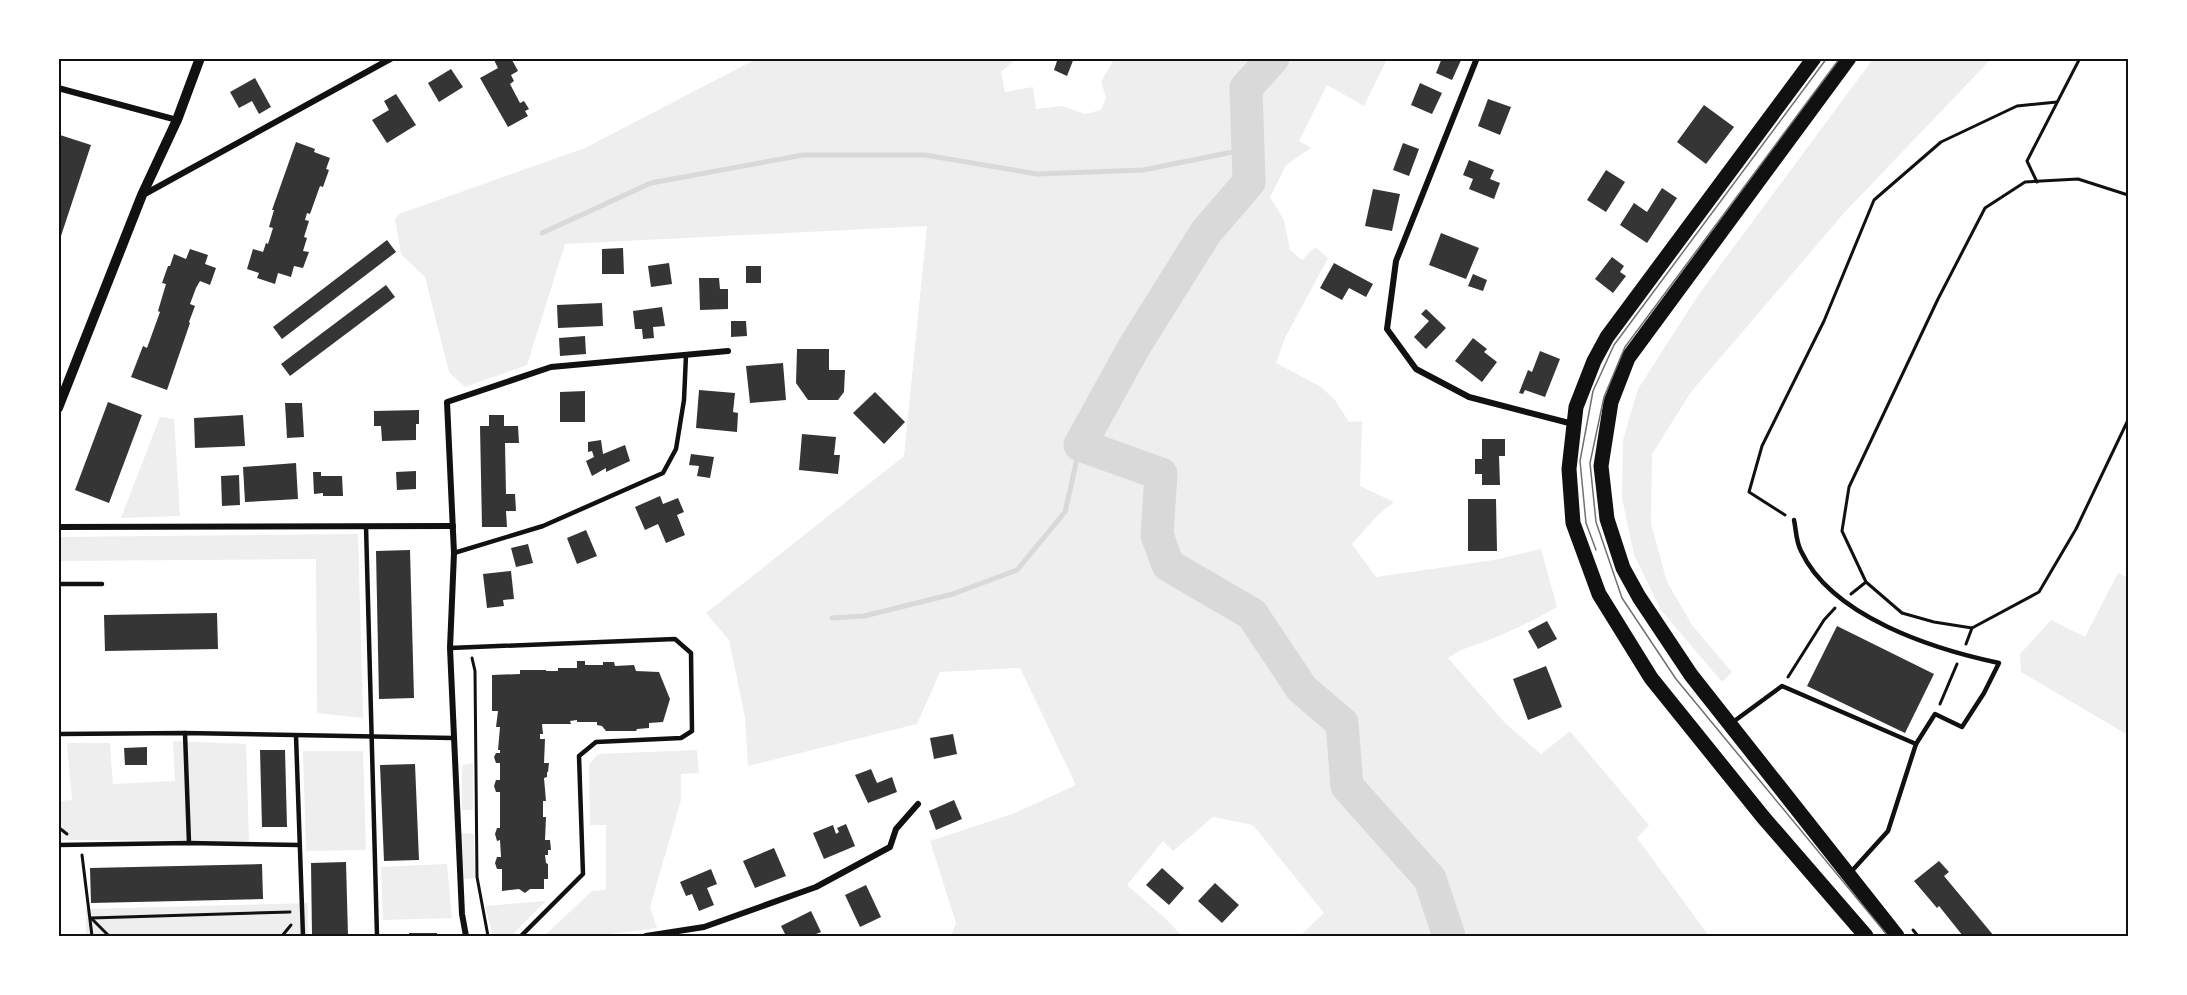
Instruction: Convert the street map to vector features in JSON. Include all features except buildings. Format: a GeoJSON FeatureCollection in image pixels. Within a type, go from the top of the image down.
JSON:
{"type":"FeatureCollection","features":[{"type":"Feature","properties":{"kind":"main road"},"geometry":{"type":"LineString","coordinates":[[1814,58],[1607,337],[1594,361],[1576,407],[1569,469],[1574,523],[1599,594],[1650,678],[1763,817],[1866,936]]}},
{"type":"Feature","properties":{"kind":"main road"},"geometry":{"type":"LineString","coordinates":[[1849,58],[1628,358],[1611,402],[1601,466],[1607,519],[1623,568],[1639,597],[1690,675],[1897,936]]}},
{"type":"Feature","properties":{"kind":"street"},"geometry":{"type":"LineString","coordinates":[[58,408],[142,195],[177,120],[200,58]]}},
{"type":"Feature","properties":{"kind":"street"},"geometry":{"type":"LineString","coordinates":[[142,195],[392,58]]}},
{"type":"Feature","properties":{"kind":"street"},"geometry":{"type":"LineString","coordinates":[[1477,58],[1396,261],[1387,329],[1416,369],[1469,397],[1574,424]]}},
{"type":"Feature","properties":{"kind":"street"},"geometry":{"type":"LineString","coordinates":[[58,88],[177,120]]}},
{"type":"Feature","properties":{"kind":"street"},"geometry":{"type":"LineString","coordinates":[[466,936],[462,914],[453,738],[450,648],[454,553],[447,402],[551,367],[728,351]]}},
{"type":"Feature","properties":{"kind":"street"},"geometry":{"type":"LineString","coordinates":[[58,527],[453,526]]}},
{"type":"Feature","properties":{"kind":"street"},"geometry":{"type":"LineString","coordinates":[[648,936],[705,927],[816,887],[890,847],[896,829],[918,804]]}},
{"type":"Feature","properties":{"kind":"lane"},"geometry":{"type":"LineString","coordinates":[[454,553],[543,526],[663,473],[676,449],[684,400],[686,355]]}},
{"type":"Feature","properties":{"kind":"lane"},"geometry":{"type":"LineString","coordinates":[[1794,520],[1800,550],[1818,576],[1843,600],[1887,628],[1961,655],[1999,663],[1984,693],[1962,727],[1935,714],[1916,744],[1888,831],[1848,876]]}},
{"type":"Feature","properties":{"kind":"lane"},"geometry":{"type":"LineString","coordinates":[[366,526],[377,936]]}},
{"type":"Feature","properties":{"kind":"lane"},"geometry":{"type":"LineString","coordinates":[[58,584],[102,584]]}},
{"type":"Feature","properties":{"kind":"lane"},"geometry":{"type":"LineString","coordinates":[[450,648],[675,639],[691,653],[692,730],[681,738],[596,742],[579,756],[583,874],[521,936]]}},
{"type":"Feature","properties":{"kind":"lane"},"geometry":{"type":"LineString","coordinates":[[1729,724],[1782,686],[1916,744]]}},
{"type":"Feature","properties":{"kind":"lane"},"geometry":{"type":"LineString","coordinates":[[58,734],[185,733],[453,738]]}},
{"type":"Feature","properties":{"kind":"lane"},"geometry":{"type":"LineString","coordinates":[[185,733],[189,843]]}},
{"type":"Feature","properties":{"kind":"lane"},"geometry":{"type":"LineString","coordinates":[[296,736],[303,936]]}},
{"type":"Feature","properties":{"kind":"lane"},"geometry":{"type":"LineString","coordinates":[[58,844],[299,845]]}},
{"type":"Feature","properties":{"kind":"path"},"geometry":{"type":"LineString","coordinates":[[2037,182],[2027,161],[2080,58]]}},
{"type":"Feature","properties":{"kind":"path"},"geometry":{"type":"LineString","coordinates":[[1794,520],[1749,492],[1762,446],[1824,321],[1874,200],[1941,142],[2017,106],[2057,102]]}},
{"type":"Feature","properties":{"kind":"path"},"geometry":{"type":"LineString","coordinates":[[2128,195],[2078,179],[2025,183],[1985,208],[1938,299],[1849,488],[1842,531],[1866,582],[1902,614],[1972,628],[2039,592],[2076,530],[2128,420]]}},
{"type":"Feature","properties":{"kind":"path"},"geometry":{"type":"LineString","coordinates":[[1782,686],[1824,620],[1843,600],[1866,582]]}},
{"type":"Feature","properties":{"kind":"path"},"geometry":{"type":"LineString","coordinates":[[1935,714],[1972,628]]}},
{"type":"Feature","properties":{"kind":"path"},"geometry":{"type":"LineString","coordinates":[[470,647],[476,671],[477,877],[488,936]]}},
{"type":"Feature","properties":{"kind":"path"},"geometry":{"type":"LineString","coordinates":[[58,826],[81,844],[92,936]]}},
{"type":"Feature","properties":{"kind":"path"},"geometry":{"type":"LineString","coordinates":[[91,918],[302,912]]}},
{"type":"Feature","properties":{"kind":"path"},"geometry":{"type":"LineString","coordinates":[[91,918],[109,936]]}},
{"type":"Feature","properties":{"kind":"path"},"geometry":{"type":"LineString","coordinates":[[1911,928],[1918,936]]}},
{"type":"Feature","properties":{"kind":"shaded area"},"geometry":{"type":"Polygon","coordinates":[[[758,58],[1016,59],[1001,72],[1005,92],[1033,87],[1036,109],[1062,106],[1085,114],[1101,110],[1106,98],[1101,82],[1114,59],[1387,59],[1364,106],[1327,85],[1299,141],[1311,148],[1286,165],[1270,197],[1284,220],[1290,250],[1302,260],[1315,247],[1328,258],[1285,338],[1276,363],[1321,387],[1335,400],[1349,422],[1362,421],[1360,486],[1394,502],[1378,515],[1352,544],[1376,577],[1494,560],[1541,549],[1557,607],[1519,627],[1466,648],[1448,658],[1506,724],[1541,754],[1570,731],[1649,825],[1637,838],[1709,936],[1300,936],[1324,913],[1253,825],[1213,817],[1173,851],[1163,841],[1127,885],[1182,936],[951,936],[956,923],[930,841],[1015,813],[1076,785],[1020,668],[940,672],[917,724],[748,766],[745,717],[729,640],[706,613],[904,456],[927,226],[565,244],[527,365],[465,387],[449,372],[425,277],[401,254],[395,219],[399,214],[585,148],[758,58]]]}},
{"type":"Feature","properties":{"kind":"shaded area"},"geometry":{"type":"Polygon","coordinates":[[[1873,59],[1991,59],[1844,213],[1691,392],[1652,454],[1651,524],[1667,582],[1692,625],[1732,672],[1722,682],[1661,610],[1634,555],[1622,498],[1623,440],[1638,389],[1699,294],[1873,59]]]}},
{"type":"Feature","properties":{"kind":"shaded area"},"geometry":{"type":"Polygon","coordinates":[[[160,417],[174,419],[180,516],[121,518],[160,417]]]}},
{"type":"Feature","properties":{"kind":"shaded area"},"geometry":{"type":"Polygon","coordinates":[[[358,534],[363,718],[317,713],[316,559],[59,561],[59,537],[358,534]]]}},
{"type":"Feature","properties":{"kind":"shaded area"},"geometry":{"type":"Polygon","coordinates":[[[2118,573],[2128,578],[2128,735],[2021,672],[2020,654],[2051,620],[2085,637],[2118,573]]]}},
{"type":"Feature","properties":{"kind":"shaded area"},"geometry":{"type":"Polygon","coordinates":[[[173,741],[246,744],[249,841],[59,840],[59,801],[72,800],[67,743],[110,743],[113,784],[175,781],[173,741]]]}},
{"type":"Feature","properties":{"kind":"shaded area"},"geometry":{"type":"Polygon","coordinates":[[[697,750],[699,773],[681,774],[681,800],[650,907],[657,928],[593,936],[544,936],[592,891],[606,890],[606,825],[590,825],[589,765],[598,754],[697,750]]]}},
{"type":"Feature","properties":{"kind":"shaded area"},"geometry":{"type":"Polygon","coordinates":[[[303,751],[363,751],[366,850],[306,851],[303,751]]]}},
{"type":"Feature","properties":{"kind":"shaded area"},"geometry":{"type":"Polygon","coordinates":[[[473,763],[473,810],[462,810],[462,765],[473,763]]]}},
{"type":"Feature","properties":{"kind":"shaded area"},"geometry":{"type":"Polygon","coordinates":[[[461,833],[474,834],[475,878],[464,879],[461,833]]]}},
{"type":"Feature","properties":{"kind":"shaded area"},"geometry":{"type":"Polygon","coordinates":[[[447,864],[452,918],[383,920],[381,867],[447,864]]]}},
{"type":"Feature","properties":{"kind":"shaded area"},"geometry":{"type":"Polygon","coordinates":[[[546,901],[511,936],[493,936],[485,906],[546,901]]]}},
{"type":"Feature","properties":{"kind":"shaded area"},"geometry":{"type":"Polygon","coordinates":[[[308,903],[308,936],[86,936],[86,909],[308,903]]]}},
{"type":"Feature","properties":{"kind":"waterway"},"geometry":{"type":"LineString","coordinates":[[1273,58],[1246,88],[1249,182],[1206,232],[1134,347],[1080,445],[1161,474],[1157,535],[1168,565],[1252,614],[1302,689],[1342,723],[1347,786],[1430,879],[1449,936]]}},
{"type":"Feature","properties":{"kind":"waterway"},"geometry":{"type":"LineString","coordinates":[[542,233],[651,183],[803,155],[925,155],[1037,174],[1143,170],[1248,149]]}},
{"type":"Feature","properties":{"kind":"waterway"},"geometry":{"type":"LineString","coordinates":[[832,618],[864,616],[953,594],[1017,570],[1065,512],[1080,445]]}},
{"type":"Feature","properties":{"kind":"tram line"},"geometry":{"type":"LineString","coordinates":[[1596,550],[1586,523],[1580,461],[1593,391],[1614,345],[1827,58]]}},
{"type":"Feature","properties":{"kind":"tram line"},"geometry":{"type":"LineString","coordinates":[[1840,58],[1625,347],[1604,397],[1590,463],[1596,522],[1622,598],[1676,679],[1888,936]]}}]}
